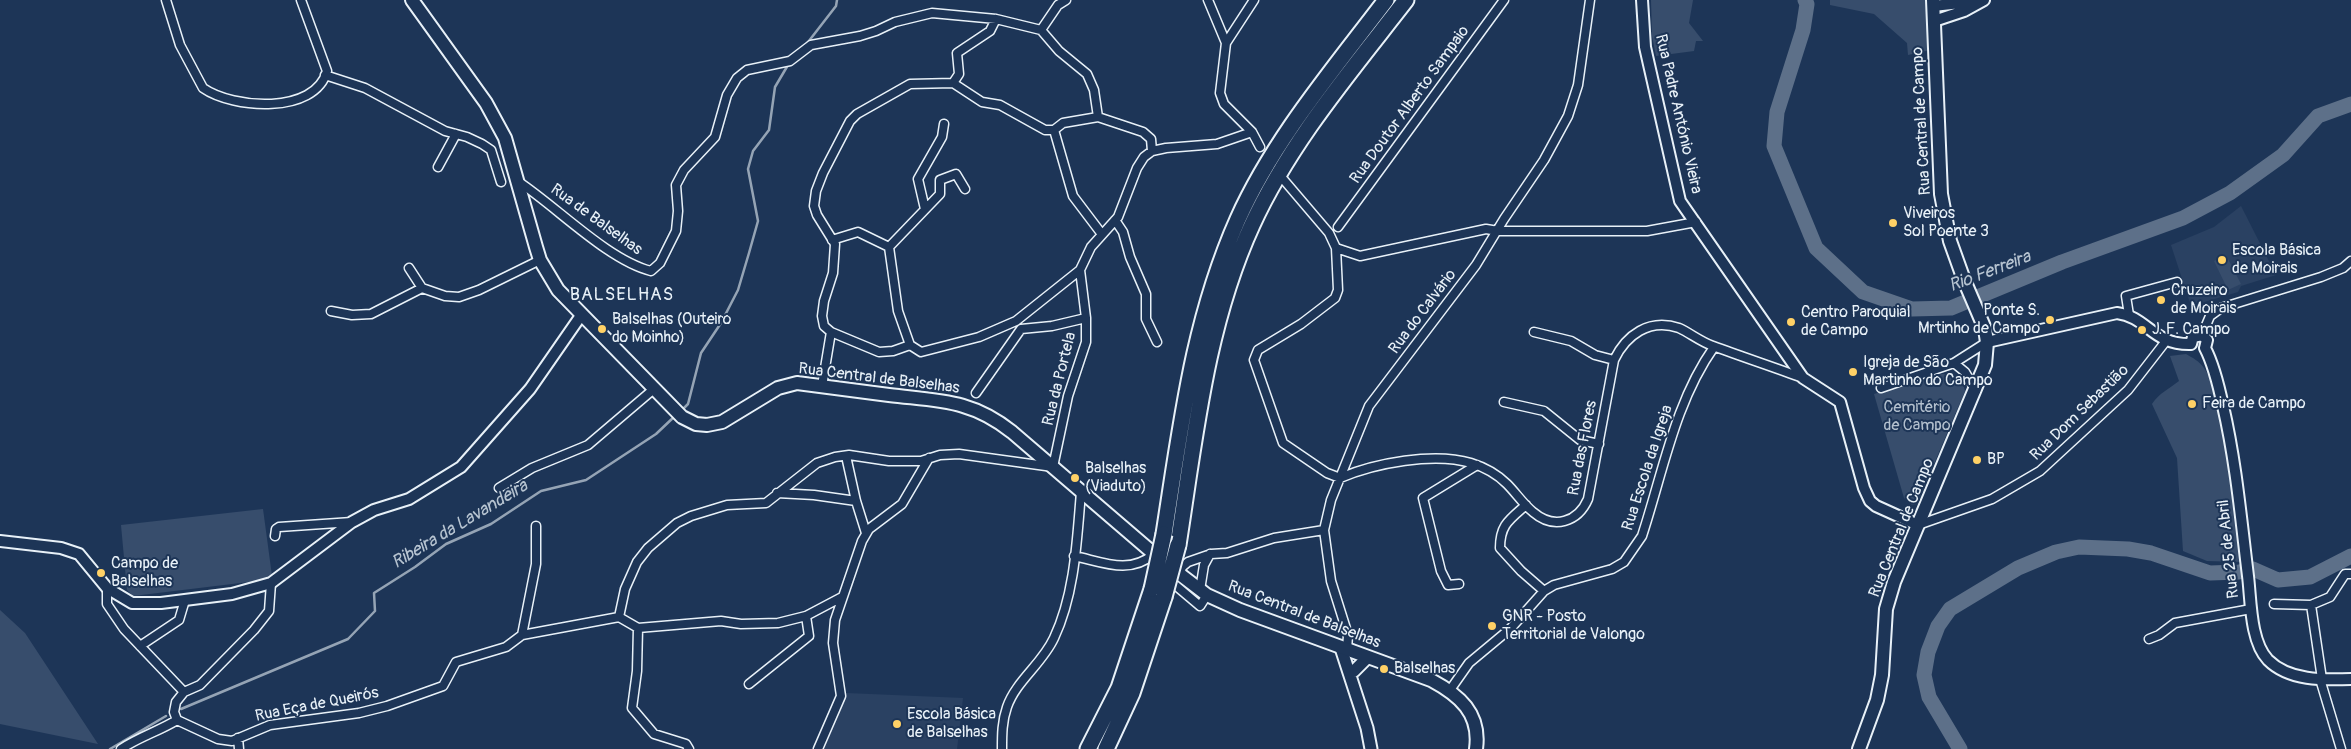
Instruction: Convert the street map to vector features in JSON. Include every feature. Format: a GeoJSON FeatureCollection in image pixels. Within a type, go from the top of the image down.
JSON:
{"type":"FeatureCollection","features":[{"type":"Feature","properties":{"kind":"highway"},"geometry":{"type":"LineString","coordinates":[[1106,749],[1132,693],[1158,593],[1164,534],[1192,360],[1212,288],[1238,219],[1266,165],[1307,104],[1386,0]]}},
{"type":"Feature","properties":{"kind":"highway"},"geometry":{"type":"LineString","coordinates":[[1088,749],[1119,688],[1178,545],[1207,365],[1226,292],[1252,225],[1277,177],[1324,108],[1406,0]]}},
{"type":"Feature","properties":{"kind":"main road","name":"Rua Central de Balselhas"},"geometry":{"type":"LineString","coordinates":[[412,0],[486,103],[505,138],[540,260],[558,290],[678,413],[696,424],[707,425],[722,422],[778,388],[797,383],[950,402],[968,406],[994,418],[1081,492],[1150,558],[1180,574],[1204,592],[1240,610],[1431,680],[1450,690],[1467,708],[1475,725],[1476,749]]}},
{"type":"Feature","properties":{"kind":"main road","name":"Rua Central de Campo"},"geometry":{"type":"LineString","coordinates":[[1859,749],[1881,684],[1886,609],[1894,582],[1976,391],[1985,365],[1987,342],[1982,320],[1964,280],[1950,241],[1941,194],[1933,3]]}},
{"type":"Feature","properties":{"kind":"main road"},"geometry":{"type":"LineString","coordinates":[[1353,652],[1353,684]]}},
{"type":"Feature","properties":{"kind":"main road"},"geometry":{"type":"LineString","coordinates":[[1353,652],[1353,684],[1371,749]]}},
{"type":"Feature","properties":{"kind":"street"},"geometry":{"type":"LineString","coordinates":[[166,0],[180,45],[197,80],[209,92],[246,102],[290,102],[308,96],[324,80],[327,71],[301,0]]}},
{"type":"Feature","properties":{"kind":"street"},"geometry":{"type":"LineString","coordinates":[[1041,30],[1058,5],[1066,0]]}},
{"type":"Feature","properties":{"kind":"street"},"geometry":{"type":"LineString","coordinates":[[1208,0],[1226,43]]}},
{"type":"Feature","properties":{"kind":"street"},"geometry":{"type":"LineString","coordinates":[[1254,0],[1226,43],[1220,80],[1220,93],[1224,104],[1252,132],[1260,147]]}},
{"type":"Feature","properties":{"kind":"street","name":"Rua Doutor Alberto Sampaio"},"geometry":{"type":"LineString","coordinates":[[1338,227],[1504,0]]}},
{"type":"Feature","properties":{"kind":"street","name":"Rua do Calvário"},"geometry":{"type":"LineString","coordinates":[[1353,652],[1331,582],[1324,530],[1331,500],[1369,406],[1476,265],[1544,160],[1568,116],[1578,85],[1590,0]]}},
{"type":"Feature","properties":{"kind":"street","name":"Rua Padre António Vieira"},"geometry":{"type":"LineString","coordinates":[[1642,0],[1646,47],[1680,201],[1803,378]]}},
{"type":"Feature","properties":{"kind":"street"},"geometry":{"type":"LineString","coordinates":[[1933,3],[1985,0]]}},
{"type":"Feature","properties":{"kind":"street"},"geometry":{"type":"LineString","coordinates":[[1934,21],[1964,11],[1985,0]]}},
{"type":"Feature","properties":{"kind":"street","name":"Rua de Balselhas"},"geometry":{"type":"LineString","coordinates":[[519,182],[616,254],[639,268],[651,271],[660,264],[676,231],[678,211],[676,184],[684,170],[715,137],[727,95],[737,78],[746,70],[790,61],[811,45],[860,36],[894,22],[932,12],[996,19]]}},
{"type":"Feature","properties":{"kind":"street"},"geometry":{"type":"LineString","coordinates":[[953,83],[959,74],[957,53],[990,31],[996,19],[1041,30],[1059,51],[1088,74],[1094,90],[1098,117]]}},
{"type":"Feature","properties":{"kind":"street"},"geometry":{"type":"LineString","coordinates":[[325,76],[370,90],[445,131],[467,137],[491,150],[501,182]]}},
{"type":"Feature","properties":{"kind":"street"},"geometry":{"type":"LineString","coordinates":[[910,345],[893,351],[879,352],[831,332],[824,326],[822,316],[824,301],[833,273],[835,244],[817,215],[814,206],[816,191],[823,173],[850,121],[857,114],[901,87],[910,84],[953,83],[982,102],[1000,105],[1045,130],[1054,130],[1063,123],[1098,117],[1143,132],[1151,139],[1152,151]]}},
{"type":"Feature","properties":{"kind":"street"},"geometry":{"type":"LineString","coordinates":[[925,209],[918,179],[942,137],[944,124]]}},
{"type":"Feature","properties":{"kind":"street"},"geometry":{"type":"LineString","coordinates":[[1054,130],[1073,196],[1101,232]]}},
{"type":"Feature","properties":{"kind":"street"},"geometry":{"type":"LineString","coordinates":[[889,247],[898,311],[910,345],[921,352],[979,337],[1016,321],[1080,270],[1083,260],[1101,232],[1115,220],[1137,168],[1144,157],[1152,151],[1217,144],[1252,132]]}},
{"type":"Feature","properties":{"kind":"street"},"geometry":{"type":"LineString","coordinates":[[438,167],[456,134]]}},
{"type":"Feature","properties":{"kind":"street"},"geometry":{"type":"LineString","coordinates":[[889,247],[940,194],[940,180],[956,174],[965,189]]}},
{"type":"Feature","properties":{"kind":"street"},"geometry":{"type":"LineString","coordinates":[[1284,179],[1330,233],[1336,248],[1338,290],[1335,298],[1301,324],[1258,350],[1254,360],[1283,443],[1327,474],[1340,478]]}},
{"type":"Feature","properties":{"kind":"street"},"geometry":{"type":"LineString","coordinates":[[1115,220],[1123,232],[1130,257],[1146,294],[1146,319],[1157,342]]}},
{"type":"Feature","properties":{"kind":"street"},"geometry":{"type":"LineString","coordinates":[[1336,248],[1360,256],[1486,229],[1498,231],[1647,231],[1696,222]]}},
{"type":"Feature","properties":{"kind":"street"},"geometry":{"type":"LineString","coordinates":[[832,240],[858,232],[889,247]]}},
{"type":"Feature","properties":{"kind":"street"},"geometry":{"type":"LineString","coordinates":[[409,268],[422,288],[445,296],[459,297],[479,290],[540,260]]}},
{"type":"Feature","properties":{"kind":"street"},"geometry":{"type":"LineString","coordinates":[[2202,335],[2210,316],[2220,308],[2321,277],[2343,268],[2351,261]]}},
{"type":"Feature","properties":{"kind":"street","name":"Rua da Portela"},"geometry":{"type":"LineString","coordinates":[[1053,468],[1068,396],[1080,366],[1086,342],[1086,318],[1080,270]]}},
{"type":"Feature","properties":{"kind":"street"},"geometry":{"type":"LineString","coordinates":[[2129,315],[2126,296],[2177,282]]}},
{"type":"Feature","properties":{"kind":"street"},"geometry":{"type":"LineString","coordinates":[[331,311],[352,315],[371,314],[422,288]]}},
{"type":"Feature","properties":{"kind":"street"},"geometry":{"type":"LineString","coordinates":[[0,541],[61,548],[79,554],[107,588],[132,603],[185,600],[232,594],[271,583],[352,522],[374,510],[409,499],[461,467],[530,389],[582,314]]}},
{"type":"Feature","properties":{"kind":"street"},"geometry":{"type":"LineString","coordinates":[[1881,388],[1954,363],[1987,342],[2117,314],[2129,315],[2173,344],[2192,344],[2198,350],[2205,348],[2207,340],[2202,335]]}},
{"type":"Feature","properties":{"kind":"street"},"geometry":{"type":"LineString","coordinates":[[976,393],[1021,329],[1052,326],[1086,318]]}},
{"type":"Feature","properties":{"kind":"street"},"geometry":{"type":"LineString","coordinates":[[1016,321],[1021,329]]}},
{"type":"Feature","properties":{"kind":"street","name":"Rua das Flores"},"geometry":{"type":"LineString","coordinates":[[1340,478],[1351,473],[1415,458],[1468,462],[1488,470],[1506,483],[1533,513],[1544,519],[1560,523],[1576,517],[1584,510],[1588,499],[1614,360],[1630,335],[1644,328],[1662,325],[1679,329],[1714,346]]}},
{"type":"Feature","properties":{"kind":"street"},"geometry":{"type":"LineString","coordinates":[[822,386],[831,332]]}},
{"type":"Feature","properties":{"kind":"street"},"geometry":{"type":"LineString","coordinates":[[1534,332],[1571,341],[1596,355],[1614,360]]}},
{"type":"Feature","properties":{"kind":"street"},"geometry":{"type":"LineString","coordinates":[[2192,344],[2193,337],[2202,335]]}},
{"type":"Feature","properties":{"kind":"street","name":"Rua Dom Sebastião"},"geometry":{"type":"LineString","coordinates":[[1918,525],[1992,499],[2040,471],[2128,390],[2166,341]]}},
{"type":"Feature","properties":{"kind":"street"},"geometry":{"type":"LineString","coordinates":[[1714,346],[1803,378],[1840,402],[1864,488],[1870,501],[1876,506],[1918,525]]}},
{"type":"Feature","properties":{"kind":"street","name":"Rua Escola da Igreja"},"geometry":{"type":"LineString","coordinates":[[1450,690],[1469,663],[1511,628],[1544,591],[1554,585],[1612,569],[1624,562],[1633,551],[1642,536],[1683,405],[1699,368],[1714,346]]}},
{"type":"Feature","properties":{"kind":"street","name":"Rua 25 de Abril"},"geometry":{"type":"LineString","coordinates":[[2205,348],[2213,368],[2232,446],[2251,609],[2257,639],[2267,659],[2284,671],[2321,679],[2351,678]]}},
{"type":"Feature","properties":{"kind":"street"},"geometry":{"type":"LineString","coordinates":[[1954,363],[1965,372],[1976,391]]}},
{"type":"Feature","properties":{"kind":"street"},"geometry":{"type":"LineString","coordinates":[[499,488],[532,468],[588,445],[655,388]]}},
{"type":"Feature","properties":{"kind":"street"},"geometry":{"type":"LineString","coordinates":[[1504,402],[1544,411],[1580,440],[1599,444]]}},
{"type":"Feature","properties":{"kind":"street"},"geometry":{"type":"LineString","coordinates":[[842,597],[806,616],[778,623],[741,624],[721,621],[638,628],[619,617],[625,589],[637,562],[648,548],[677,523],[691,516],[727,505],[766,503],[816,464],[846,456],[921,461],[940,455],[959,454],[1053,468]]}},
{"type":"Feature","properties":{"kind":"street"},"geometry":{"type":"LineString","coordinates":[[846,456],[856,501],[866,533]]}},
{"type":"Feature","properties":{"kind":"street"},"geometry":{"type":"LineString","coordinates":[[818,749],[841,696],[833,643],[835,620],[866,533],[902,504],[929,458]]}},
{"type":"Feature","properties":{"kind":"street"},"geometry":{"type":"LineString","coordinates":[[1459,584],[1448,585],[1441,571],[1423,498],[1477,466]]}},
{"type":"Feature","properties":{"kind":"street"},"geometry":{"type":"LineString","coordinates":[[1002,749],[1002,726],[1006,708],[1012,695],[1054,639],[1068,592],[1081,492]]}},
{"type":"Feature","properties":{"kind":"street"},"geometry":{"type":"LineString","coordinates":[[777,493],[814,495],[856,501]]}},
{"type":"Feature","properties":{"kind":"street"},"geometry":{"type":"LineString","coordinates":[[1526,505],[1505,523],[1500,534],[1500,548],[1521,571],[1544,591]]}},
{"type":"Feature","properties":{"kind":"street"},"geometry":{"type":"LineString","coordinates":[[276,536],[276,529],[279,527],[352,522]]}},
{"type":"Feature","properties":{"kind":"street"},"geometry":{"type":"LineString","coordinates":[[522,635],[536,564],[536,526]]}},
{"type":"Feature","properties":{"kind":"street"},"geometry":{"type":"LineString","coordinates":[[1180,574],[1182,567],[1188,562],[1211,554],[1227,553],[1274,538],[1324,530]]}},
{"type":"Feature","properties":{"kind":"street"},"geometry":{"type":"LineString","coordinates":[[1074,556],[1132,566],[1150,558],[1200,606],[1204,592],[1204,565],[1211,554]]}},
{"type":"Feature","properties":{"kind":"street"},"geometry":{"type":"LineString","coordinates":[[2274,604],[2311,605],[2330,597],[2345,574],[2351,574]]}},
{"type":"Feature","properties":{"kind":"street"},"geometry":{"type":"LineString","coordinates":[[122,749],[137,739],[161,730],[177,720],[174,712],[176,702],[184,692],[200,685],[254,630],[268,611],[271,583]]}},
{"type":"Feature","properties":{"kind":"street"},"geometry":{"type":"LineString","coordinates":[[107,588],[107,604],[124,629],[184,692]]}},
{"type":"Feature","properties":{"kind":"street"},"geometry":{"type":"LineString","coordinates":[[140,646],[179,620],[185,600]]}},
{"type":"Feature","properties":{"kind":"street"},"geometry":{"type":"LineString","coordinates":[[2311,605],[2321,679],[2341,749]]}},
{"type":"Feature","properties":{"kind":"street"},"geometry":{"type":"LineString","coordinates":[[2148,639],[2159,635],[2175,623],[2251,609]]}},
{"type":"Feature","properties":{"kind":"street"},"geometry":{"type":"LineString","coordinates":[[749,684],[809,636],[806,616]]}},
{"type":"Feature","properties":{"kind":"street","name":"Rua Eça de Queirós"},"geometry":{"type":"LineString","coordinates":[[177,720],[218,739],[232,741],[270,726],[359,713],[443,686],[456,662],[506,647],[522,635],[619,617]]}},
{"type":"Feature","properties":{"kind":"street"},"geometry":{"type":"LineString","coordinates":[[638,628],[637,671],[632,708],[654,734],[686,744],[689,749]]}},
{"type":"Feature","properties":{"kind":"street"},"geometry":{"type":"LineString","coordinates":[[238,738],[239,749]]}},
{"type":"Feature","properties":{"kind":"shaded area","name":"Escola Básica de Moirais"},"geometry":{"type":"Polygon","coordinates":[[[2241,206],[2276,275],[2241,286],[2238,292],[2201,303],[2190,303],[2171,245],[2214,227],[2241,206]]]}},
{"type":"Feature","properties":{"kind":"shaded area","name":"Escola Básica de Balselhas"},"geometry":{"type":"Polygon","coordinates":[[[846,693],[963,698],[957,749],[824,749],[846,693]]]}},
{"type":"Feature","properties":{"kind":"green space"},"geometry":{"type":"Polygon","coordinates":[[[1651,0],[1693,0],[1689,23],[1703,41],[1696,41],[1694,51],[1656,56],[1652,36],[1651,0]]]}},
{"type":"Feature","properties":{"kind":"green space"},"geometry":{"type":"Polygon","coordinates":[[[1830,0],[1927,0],[1930,50],[1908,55],[1907,43],[1874,14],[1830,5],[1830,0]]]}},
{"type":"Feature","properties":{"kind":"green space"},"geometry":{"type":"Polygon","coordinates":[[[2226,255],[2241,284],[2228,290],[2214,261],[2226,255]]]}},
{"type":"Feature","properties":{"kind":"green space"},"geometry":{"type":"Polygon","coordinates":[[[2186,354],[2204,368],[2213,386],[2220,409],[2225,434],[2237,540],[2242,562],[2207,561],[2183,551],[2177,458],[2152,404],[2161,394],[2179,381],[2170,356],[2186,354]]]}},
{"type":"Feature","properties":{"kind":"green space","name":"Cemitério de Campo"},"geometry":{"type":"Polygon","coordinates":[[[1942,374],[1958,378],[1965,391],[1917,504],[1912,505],[1904,498],[1874,394],[1942,374]]]}},
{"type":"Feature","properties":{"kind":"green space"},"geometry":{"type":"Polygon","coordinates":[[[263,509],[272,576],[265,580],[133,596],[127,590],[121,525],[263,509]]]}},
{"type":"Feature","properties":{"kind":"green space"},"geometry":{"type":"Polygon","coordinates":[[[0,610],[25,633],[98,744],[0,724],[0,610]]]}},
{"type":"Feature","properties":{"kind":"waterway","name":"Ribeira da Lavandeira"},"geometry":{"type":"LineString","coordinates":[[805,46],[836,6],[837,0]]}},
{"type":"Feature","properties":{"kind":"waterway","name":"Rio Ferreira"},"geometry":{"type":"LineString","coordinates":[[1805,0],[1807,4],[1803,30],[1777,112],[1774,146],[1816,248],[1863,292],[1912,309],[1951,308],[2062,262],[2183,218],[2230,193],[2283,155],[2318,116],[2351,104]]}},
{"type":"Feature","properties":{"kind":"waterway","name":"Ribeira da Lavandeira"},"geometry":{"type":"LineString","coordinates":[[681,411],[688,404],[701,353],[721,323],[738,290],[758,221],[748,169],[753,151],[769,130],[775,87],[788,65]]}},
{"type":"Feature","properties":{"kind":"waterway","name":"Ribeira da Lavandeira"},"geometry":{"type":"LineString","coordinates":[[181,709],[348,639],[375,611],[374,593],[415,567],[446,544],[491,524],[541,491],[586,480],[656,434],[675,416]]}},
{"type":"Feature","properties":{"kind":"waterway","name":"Rio Ferreira"},"geometry":{"type":"LineString","coordinates":[[1960,749],[1929,697],[1924,675],[1928,652],[1938,626],[1950,609],[2018,568],[2056,552],[2079,547],[2128,549],[2151,553],[2210,573],[2239,572],[2253,569],[2278,580],[2310,577],[2351,556]]}},
{"type":"Feature","properties":{"kind":"waterway","name":"Ribeira da Lavandeira"},"geometry":{"type":"LineString","coordinates":[[110,749],[166,716]]}},
{"type":"Feature","properties":{"kind":"place","name":"Viveiros Sol Poente 3"},"geometry":{"type":"Point","coordinates":[1893,223]}},
{"type":"Feature","properties":{"kind":"place","name":"Escola Básica de Moirais"},"geometry":{"type":"Point","coordinates":[2222,260]}},
{"type":"Feature","properties":{"kind":"place","name":"Cruzeiro de Moirais"},"geometry":{"type":"Point","coordinates":[2161,300]}},
{"type":"Feature","properties":{"kind":"place","name":"Ponte S. Mrtinho de Campo"},"geometry":{"type":"Point","coordinates":[2050,320]}},
{"type":"Feature","properties":{"kind":"place","name":"Centro Paroquial de Campo"},"geometry":{"type":"Point","coordinates":[1791,322]}},
{"type":"Feature","properties":{"kind":"place","name":"Balselhas (Outeiro do Moinho)"},"geometry":{"type":"Point","coordinates":[602,329]}},
{"type":"Feature","properties":{"kind":"place","name":"J. F. Campo"},"geometry":{"type":"Point","coordinates":[2142,330]}},
{"type":"Feature","properties":{"kind":"place","name":"Igreja de São Martinho do Campo"},"geometry":{"type":"Point","coordinates":[1853,372]}},
{"type":"Feature","properties":{"kind":"place","name":"Feira de Campo"},"geometry":{"type":"Point","coordinates":[2192,404]}},
{"type":"Feature","properties":{"kind":"place","name":"BP"},"geometry":{"type":"Point","coordinates":[1977,460]}},
{"type":"Feature","properties":{"kind":"place","name":"Balselhas (Viaduto)"},"geometry":{"type":"Point","coordinates":[1075,478]}},
{"type":"Feature","properties":{"kind":"place","name":"Campo de Balselhas"},"geometry":{"type":"Point","coordinates":[101,573]}},
{"type":"Feature","properties":{"kind":"place","name":"GNR - Posto Territorial de Valongo"},"geometry":{"type":"Point","coordinates":[1492,626]}},
{"type":"Feature","properties":{"kind":"place","name":"Balselhas"},"geometry":{"type":"Point","coordinates":[1384,669]}},
{"type":"Feature","properties":{"kind":"place","name":"Escola Básica de Balselhas"},"geometry":{"type":"Point","coordinates":[897,724]}},
{"type":"Feature","properties":{"kind":"district","name":"BALSELHAS"},"geometry":{"type":"Point","coordinates":[622,295]}}]}
